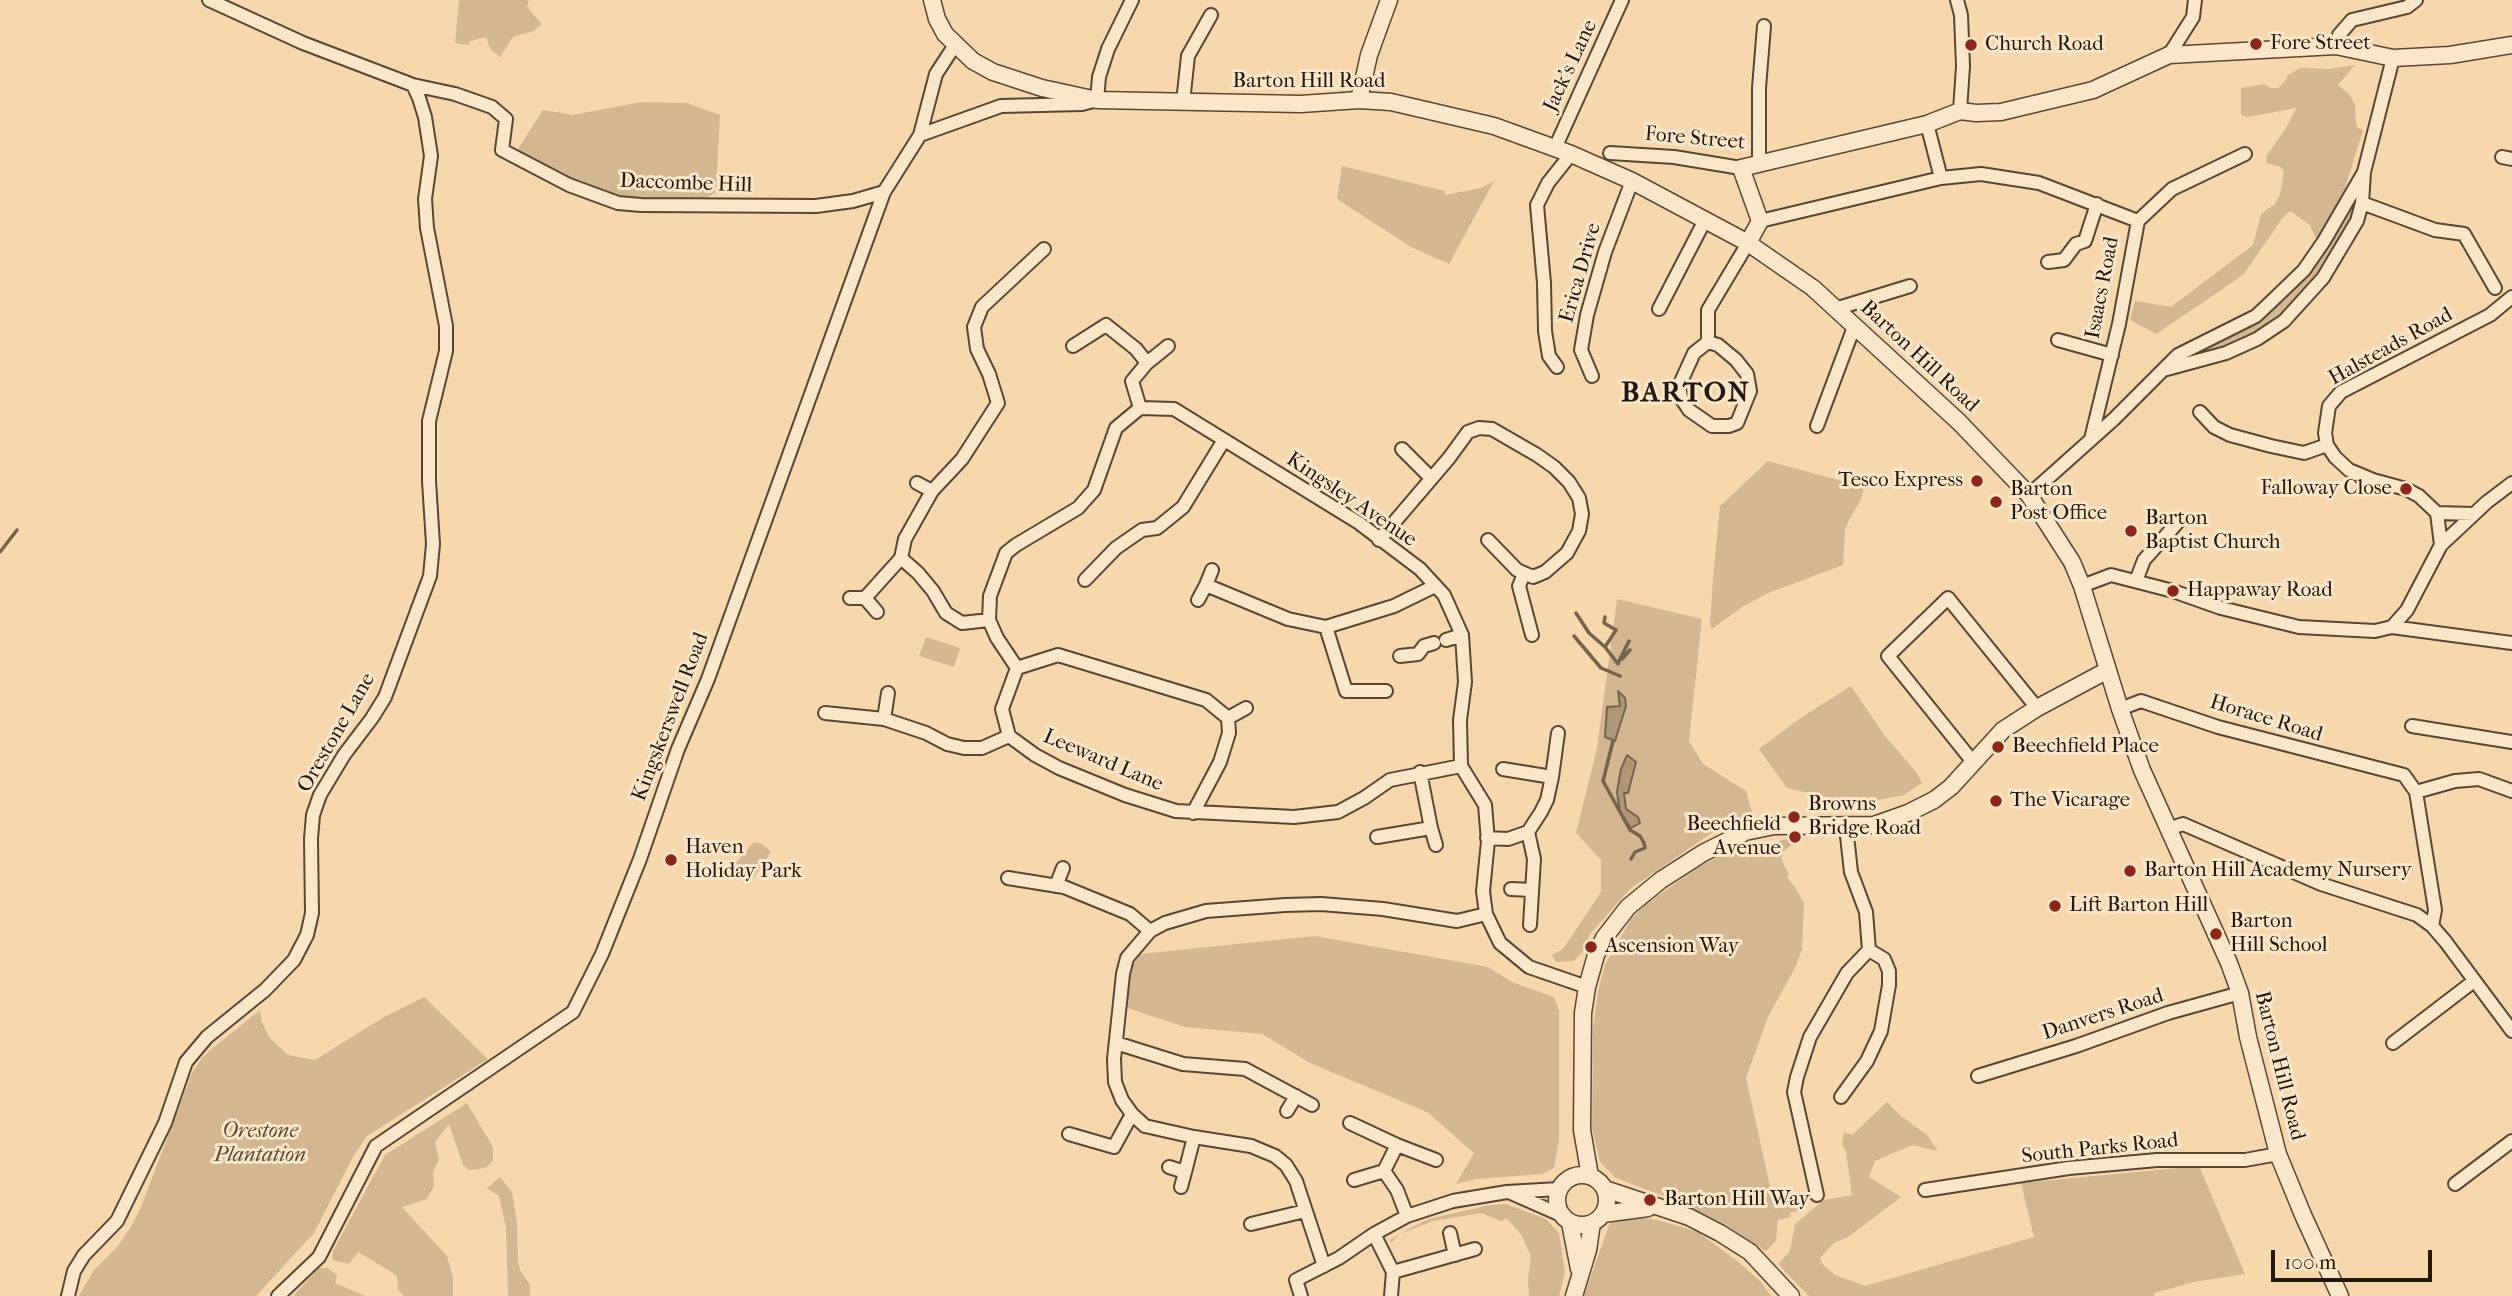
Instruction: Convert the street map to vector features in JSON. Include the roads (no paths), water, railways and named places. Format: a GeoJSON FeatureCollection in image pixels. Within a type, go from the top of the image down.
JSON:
{"type":"FeatureCollection","features":[{"type":"Feature","properties":{"kind":"street"},"geometry":{"type":"LineString","coordinates":[[209,0],[303,43],[413,85]]}},
{"type":"Feature","properties":{"kind":"street","name":"Barton Hill Road"},"geometry":{"type":"LineString","coordinates":[[932,0],[937,19],[955,45],[972,61],[993,72],[1042,88],[1097,100],[1301,104],[1359,100],[1391,102],[1494,126],[1571,154],[1632,181],[1748,243],[1813,288],[1959,422],[2029,495],[2072,562],[2120,709],[2168,829],[2240,993],[2248,1037],[2278,1154],[2340,1296]]}},
{"type":"Feature","properties":{"kind":"street"},"geometry":{"type":"LineString","coordinates":[[920,135],[1001,106],[1082,104],[1097,100],[1099,77],[1108,49],[1132,0]]}},
{"type":"Feature","properties":{"kind":"street"},"geometry":{"type":"LineString","coordinates":[[1359,100],[1369,55],[1389,0]]}},
{"type":"Feature","properties":{"kind":"street","name":"Jack's Lane"},"geometry":{"type":"LineString","coordinates":[[1555,148],[1622,0]]}},
{"type":"Feature","properties":{"kind":"street"},"geometry":{"type":"LineString","coordinates":[[1957,0],[1961,15],[1963,65],[1960,111]]}},
{"type":"Feature","properties":{"kind":"street"},"geometry":{"type":"LineString","coordinates":[[2169,54],[2193,18],[2195,0]]}},
{"type":"Feature","properties":{"kind":"street"},"geometry":{"type":"LineString","coordinates":[[2336,46],[2339,35],[2352,20],[2407,7],[2416,0]]}},
{"type":"Feature","properties":{"kind":"street"},"geometry":{"type":"LineString","coordinates":[[1183,102],[1188,55],[1211,15]]}},
{"type":"Feature","properties":{"kind":"street"},"geometry":{"type":"LineString","coordinates":[[1759,164],[1759,88],[1764,26]]}},
{"type":"Feature","properties":{"kind":"street","name":"Kingskerswell Road"},"geometry":{"type":"LineString","coordinates":[[278,1296],[319,1257],[376,1146],[573,1012],[602,954],[640,859],[678,749],[708,679],[884,192],[920,135],[936,74],[955,45]]}},
{"type":"Feature","properties":{"kind":"street","name":"Fore Street"},"geometry":{"type":"LineString","coordinates":[[1610,153],[1674,157],[1741,168],[1927,124],[1960,111],[2001,112],[2094,90],[2169,54],[2336,46],[2393,58],[2450,55],[2512,45]]}},
{"type":"Feature","properties":{"kind":"street"},"geometry":{"type":"LineString","coordinates":[[2165,370],[2226,353],[2257,339],[2284,321],[2323,278],[2351,233],[2362,203],[2364,172],[2393,58]]}},
{"type":"Feature","properties":{"kind":"street","name":"Orestone Lane"},"geometry":{"type":"LineString","coordinates":[[68,1296],[74,1271],[84,1255],[117,1221],[165,1123],[186,1062],[207,1037],[265,990],[293,960],[307,934],[312,913],[313,816],[320,795],[344,755],[385,697],[430,576],[433,544],[429,421],[446,351],[446,326],[427,228],[425,199],[430,156],[425,117],[413,85]]}},
{"type":"Feature","properties":{"kind":"street","name":"Daccombe Hill"},"geometry":{"type":"LineString","coordinates":[[413,85],[456,94],[492,107],[506,119],[502,150],[569,185],[618,203],[816,206],[853,201],[884,192]]}},
{"type":"Feature","properties":{"kind":"street"},"geometry":{"type":"LineString","coordinates":[[1927,124],[1941,178]]}},
{"type":"Feature","properties":{"kind":"street"},"geometry":{"type":"LineString","coordinates":[[1557,367],[1549,356],[1545,331],[1544,282],[1537,205],[1548,183],[1571,154]]}},
{"type":"Feature","properties":{"kind":"street"},"geometry":{"type":"LineString","coordinates":[[2138,221],[2172,189],[2245,154]]}},
{"type":"Feature","properties":{"kind":"street"},"geometry":{"type":"LineString","coordinates":[[1709,342],[1708,310],[1759,221],[1741,168]]}},
{"type":"Feature","properties":{"kind":"street"},"geometry":{"type":"LineString","coordinates":[[2029,495],[2183,352],[2256,316],[2274,299],[2304,270],[2364,172]]}},
{"type":"Feature","properties":{"kind":"street","name":"Isaacs Road"},"geometry":{"type":"LineString","coordinates":[[1759,221],[1941,178],[1981,174],[2039,183],[2138,221],[2112,355],[2091,439]]}},
{"type":"Feature","properties":{"kind":"street","name":"Erica Drive"},"geometry":{"type":"LineString","coordinates":[[1592,376],[1581,350],[1587,315],[1605,251],[1632,181]]}},
{"type":"Feature","properties":{"kind":"street"},"geometry":{"type":"LineString","coordinates":[[2362,203],[2435,230],[2464,234],[2496,288]]}},
{"type":"Feature","properties":{"kind":"street"},"geometry":{"type":"LineString","coordinates":[[2048,262],[2064,260],[2076,244],[2085,241],[2096,204]]}},
{"type":"Feature","properties":{"kind":"street"},"geometry":{"type":"LineString","coordinates":[[1660,309],[1705,220]]}},
{"type":"Feature","properties":{"kind":"street"},"geometry":{"type":"LineString","coordinates":[[850,598],[865,598],[901,558],[905,539],[932,491],[962,458],[999,403],[977,349],[974,327],[982,307],[1044,249]]}},
{"type":"Feature","properties":{"kind":"street"},"geometry":{"type":"LineString","coordinates":[[1835,309],[1910,286]]}},
{"type":"Feature","properties":{"kind":"street","name":"Halsteads Road"},"geometry":{"type":"LineString","coordinates":[[2327,445],[2326,414],[2341,392],[2490,315],[2512,297]]}},
{"type":"Feature","properties":{"kind":"street"},"geometry":{"type":"LineString","coordinates":[[1073,346],[1107,326],[1136,349],[1147,363]]}},
{"type":"Feature","properties":{"kind":"street"},"geometry":{"type":"LineString","coordinates":[[1817,426],[1854,327]]}},
{"type":"Feature","properties":{"kind":"street"},"geometry":{"type":"LineString","coordinates":[[2058,340],[2112,355]]}},
{"type":"Feature","properties":{"kind":"street"},"geometry":{"type":"LineString","coordinates":[[1709,342],[1718,345],[1736,360],[1746,374],[1750,390],[1737,424],[1712,426],[1689,410],[1681,398],[1679,386],[1684,370],[1694,353],[1709,342]]}},
{"type":"Feature","properties":{"kind":"street"},"geometry":{"type":"LineString","coordinates":[[1140,408],[1132,381],[1147,363],[1168,346]]}},
{"type":"Feature","properties":{"kind":"street"},"geometry":{"type":"LineString","coordinates":[[1017,668],[997,638],[989,620],[990,596],[1006,553],[1078,508],[1094,490],[1116,428],[1140,408],[1174,409],[1224,440],[1184,507],[1157,528],[1142,530],[1116,548],[1085,580]]}},
{"type":"Feature","properties":{"kind":"street"},"geometry":{"type":"LineString","coordinates":[[2200,412],[2214,428],[2271,446],[2304,453],[2327,445],[2349,470],[2419,496],[2437,513],[2441,545]]}},
{"type":"Feature","properties":{"kind":"street"},"geometry":{"type":"LineString","coordinates":[[1379,540],[1468,432],[1479,428],[1492,429],[1537,455],[1569,482],[1579,498],[1582,514],[1579,531],[1567,553],[1558,563],[1534,577],[1517,570],[1488,540]]}},
{"type":"Feature","properties":{"kind":"street","name":"Kingsley Avenue"},"geometry":{"type":"LineString","coordinates":[[1224,440],[1359,523],[1420,569],[1444,595],[1462,635],[1465,682],[1460,720],[1461,766]]}},
{"type":"Feature","properties":{"kind":"street"},"geometry":{"type":"LineString","coordinates":[[1402,449],[1431,478]]}},
{"type":"Feature","properties":{"kind":"street"},"geometry":{"type":"LineString","coordinates":[[917,483],[932,491]]}},
{"type":"Feature","properties":{"kind":"street"},"geometry":{"type":"LineString","coordinates":[[2392,627],[2407,610],[2441,545],[2512,483]]}},
{"type":"Feature","properties":{"kind":"street"},"geometry":{"type":"LineString","coordinates":[[2437,513],[2474,514]]}},
{"type":"Feature","properties":{"kind":"street"},"geometry":{"type":"LineString","coordinates":[[2136,581],[2144,560],[2178,522]]}},
{"type":"Feature","properties":{"kind":"street"},"geometry":{"type":"LineString","coordinates":[[901,558],[933,591],[946,613],[962,623],[989,620]]}},
{"type":"Feature","properties":{"kind":"street"},"geometry":{"type":"LineString","coordinates":[[1198,600],[1212,570]]}},
{"type":"Feature","properties":{"kind":"street"},"geometry":{"type":"LineString","coordinates":[[1524,574],[1518,586],[1532,635]]}},
{"type":"Feature","properties":{"kind":"street"},"geometry":{"type":"LineString","coordinates":[[2082,586],[2111,575],[2173,591],[2221,608],[2299,627],[2375,631],[2392,627],[2512,643]]}},
{"type":"Feature","properties":{"kind":"street"},"geometry":{"type":"LineString","coordinates":[[1206,584],[1288,619],[1326,627],[1394,606],[1435,586]]}},
{"type":"Feature","properties":{"kind":"street"},"geometry":{"type":"LineString","coordinates":[[865,598],[877,612]]}},
{"type":"Feature","properties":{"kind":"street"},"geometry":{"type":"LineString","coordinates":[[1973,762],[1888,656],[1948,598],[2038,708]]}},
{"type":"Feature","properties":{"kind":"street"},"geometry":{"type":"LineString","coordinates":[[1326,627],[1346,691],[1386,691]]}},
{"type":"Feature","properties":{"kind":"street"},"geometry":{"type":"LineString","coordinates":[[1400,656],[1418,654],[1424,646],[1462,635]]}},
{"type":"Feature","properties":{"kind":"street"},"geometry":{"type":"LineString","coordinates":[[1017,668],[1058,656],[1206,700],[1228,718]]}},
{"type":"Feature","properties":{"kind":"street"},"geometry":{"type":"LineString","coordinates":[[825,713],[884,719],[926,733],[947,744],[982,748],[1009,736],[1002,709],[1017,668]]}},
{"type":"Feature","properties":{"kind":"street"},"geometry":{"type":"LineString","coordinates":[[1590,1176],[1582,1130],[1583,1023],[1587,987],[1604,938],[1621,915],[1642,894],[1732,837],[1774,826],[1874,825],[1908,813],[1934,800],[1951,787],[2003,730],[2109,670]]}},
{"type":"Feature","properties":{"kind":"street"},"geometry":{"type":"LineString","coordinates":[[884,719],[888,693]]}},
{"type":"Feature","properties":{"kind":"street","name":"Horace Road"},"geometry":{"type":"LineString","coordinates":[[2120,709],[2141,701],[2192,716],[2218,727],[2404,775],[2416,792]]}},
{"type":"Feature","properties":{"kind":"street"},"geometry":{"type":"LineString","coordinates":[[1228,718],[1246,708]]}},
{"type":"Feature","properties":{"kind":"street"},"geometry":{"type":"LineString","coordinates":[[1193,813],[1226,747],[1228,718]]}},
{"type":"Feature","properties":{"kind":"street"},"geometry":{"type":"LineString","coordinates":[[2412,726],[2512,742]]}},
{"type":"Feature","properties":{"kind":"street"},"geometry":{"type":"LineString","coordinates":[[1488,838],[1508,839],[1528,832],[1547,800],[1558,733]]}},
{"type":"Feature","properties":{"kind":"street","name":"Leeward Lane"},"geometry":{"type":"LineString","coordinates":[[1009,736],[1059,768],[1125,795],[1176,811],[1193,813],[1294,817],[1338,812],[1390,780],[1461,766]]}},
{"type":"Feature","properties":{"kind":"street"},"geometry":{"type":"LineString","coordinates":[[1461,766],[1485,805],[1488,838],[1483,891],[1486,914],[1500,943],[1529,967],[1587,987]]}},
{"type":"Feature","properties":{"kind":"street"},"geometry":{"type":"LineString","coordinates":[[1503,769],[1552,777]]}},
{"type":"Feature","properties":{"kind":"street"},"geometry":{"type":"LineString","coordinates":[[1420,772],[1436,845]]}},
{"type":"Feature","properties":{"kind":"street"},"geometry":{"type":"LineString","coordinates":[[2432,926],[2435,910],[2416,792],[2455,780],[2479,779],[2512,791]]}},
{"type":"Feature","properties":{"kind":"street"},"geometry":{"type":"LineString","coordinates":[[2168,829],[2183,824],[2321,884],[2417,915],[2432,926],[2512,1031]]}},
{"type":"Feature","properties":{"kind":"street"},"geometry":{"type":"LineString","coordinates":[[1817,1195],[1794,1092],[1797,1077],[1810,1037],[1847,973],[1869,950],[1866,912],[1851,872],[1846,827]]}},
{"type":"Feature","properties":{"kind":"street"},"geometry":{"type":"LineString","coordinates":[[1377,837],[1431,828]]}},
{"type":"Feature","properties":{"kind":"street"},"geometry":{"type":"LineString","coordinates":[[1528,832],[1534,859],[1530,925]]}},
{"type":"Feature","properties":{"kind":"street"},"geometry":{"type":"LineString","coordinates":[[1056,886],[1063,868]]}},
{"type":"Feature","properties":{"kind":"street"},"geometry":{"type":"LineString","coordinates":[[1008,878],[1056,886],[1130,914],[1150,931]]}},
{"type":"Feature","properties":{"kind":"street"},"geometry":{"type":"LineString","coordinates":[[1511,889],[1532,890]]}},
{"type":"Feature","properties":{"kind":"street"},"geometry":{"type":"LineString","coordinates":[[1324,1266],[1296,1181],[1286,1165],[1275,1156],[1251,1146],[1145,1126],[1122,1100],[1115,1082],[1116,1043],[1128,958],[1150,931],[1165,923],[1206,911],[1321,904],[1383,909],[1457,921],[1486,914]]}},
{"type":"Feature","properties":{"kind":"street"},"geometry":{"type":"LineString","coordinates":[[1841,1097],[1867,1061],[1881,1031],[1889,971],[1884,959],[1869,950]]}},
{"type":"Feature","properties":{"kind":"street"},"geometry":{"type":"LineString","coordinates":[[2393,1043],[2474,981]]}},
{"type":"Feature","properties":{"kind":"street","name":"Danvers Road"},"geometry":{"type":"LineString","coordinates":[[1978,1076],[2076,1046],[2168,1013],[2240,993]]}},
{"type":"Feature","properties":{"kind":"street"},"geometry":{"type":"LineString","coordinates":[[1116,1043],[1183,1063],[1245,1069],[1312,1105]]}},
{"type":"Feature","properties":{"kind":"street"},"geometry":{"type":"LineString","coordinates":[[1287,1111],[1296,1096]]}},
{"type":"Feature","properties":{"kind":"street"},"geometry":{"type":"LineString","coordinates":[[1069,1135],[1114,1147],[1132,1114]]}},
{"type":"Feature","properties":{"kind":"street"},"geometry":{"type":"LineString","coordinates":[[1350,1123],[1436,1160]]}},
{"type":"Feature","properties":{"kind":"street"},"geometry":{"type":"LineString","coordinates":[[1580,1275],[1566,1219],[1556,1203],[1559,1189],[1572,1177],[1582,1130]]}},
{"type":"Feature","properties":{"kind":"street"},"geometry":{"type":"LineString","coordinates":[[1181,1187],[1194,1137]]}},
{"type":"Feature","properties":{"kind":"street"},"geometry":{"type":"LineString","coordinates":[[2455,1184],[2512,1141]]}},
{"type":"Feature","properties":{"kind":"street"},"geometry":{"type":"LineString","coordinates":[[1354,1180],[1384,1171],[1397,1145]]}},
{"type":"Feature","properties":{"kind":"street","name":"South Parks Road"},"geometry":{"type":"LineString","coordinates":[[1925,1190],[2069,1168],[2157,1160],[2245,1160],[2278,1154]]}},
{"type":"Feature","properties":{"kind":"street"},"geometry":{"type":"LineString","coordinates":[[1169,1167],[1185,1171]]}},
{"type":"Feature","properties":{"kind":"street"},"geometry":{"type":"LineString","coordinates":[[1384,1171],[1397,1190],[1407,1216]]}},
{"type":"Feature","properties":{"kind":"street"},"geometry":{"type":"LineString","coordinates":[[1572,1177],[1590,1176],[1605,1189],[1689,1217],[1750,1252],[1791,1296]]}},
{"type":"Feature","properties":{"kind":"street"},"geometry":{"type":"LineString","coordinates":[[1301,1296],[1290,1282],[1324,1266],[1407,1216],[1453,1201],[1507,1192],[1559,1189]]}},
{"type":"Feature","properties":{"kind":"street"},"geometry":{"type":"LineString","coordinates":[[1574,1296],[1597,1219],[1607,1204],[1605,1189]]}},
{"type":"Feature","properties":{"kind":"street"},"geometry":{"type":"LineString","coordinates":[[1507,1192],[1579,1226],[1623,1210],[1657,1207]]}},
{"type":"Feature","properties":{"kind":"street"},"geometry":{"type":"LineString","coordinates":[[1251,1224],[1305,1211]]}},
{"type":"Feature","properties":{"kind":"street"},"geometry":{"type":"LineString","coordinates":[[1269,1220],[1273,1234]]}},
{"type":"Feature","properties":{"kind":"street"},"geometry":{"type":"LineString","coordinates":[[1450,1233],[1455,1255]]}},
{"type":"Feature","properties":{"kind":"street"},"geometry":{"type":"LineString","coordinates":[[1374,1234],[1393,1272],[1391,1296]]}},
{"type":"Feature","properties":{"kind":"street"},"geometry":{"type":"LineString","coordinates":[[1393,1272],[1475,1249]]}},
{"type":"Feature","properties":{"kind":"waterway"},"geometry":{"type":"LineString","coordinates":[[0,552],[17,530]]}},
{"type":"Feature","properties":{"kind":"waterway"},"geometry":{"type":"LineString","coordinates":[[1576,613],[1589,633],[1605,647],[1618,664]]}},
{"type":"Feature","properties":{"kind":"waterway"},"geometry":{"type":"LineString","coordinates":[[1605,617],[1604,623],[1616,630],[1605,647]]}},
{"type":"Feature","properties":{"kind":"waterway"},"geometry":{"type":"LineString","coordinates":[[1574,636],[1601,668],[1620,676]]}},
{"type":"Feature","properties":{"kind":"waterway"},"geometry":{"type":"LineString","coordinates":[[1618,663],[1629,641]]}},
{"type":"Feature","properties":{"kind":"waterway"},"geometry":{"type":"LineString","coordinates":[[1622,659],[1630,650]]}},
{"type":"Feature","properties":{"kind":"waterway"},"geometry":{"type":"LineString","coordinates":[[1613,741],[1603,781],[1630,830],[1640,836],[1644,843],[1645,848],[1635,852],[1631,859]]}},
{"type":"Feature","properties":{"kind":"place","name":"Fore Street"},"geometry":{"type":"Point","coordinates":[2256,44]}},
{"type":"Feature","properties":{"kind":"place","name":"Church Road"},"geometry":{"type":"Point","coordinates":[1971,45]}},
{"type":"Feature","properties":{"kind":"place","name":"Tesco Express"},"geometry":{"type":"Point","coordinates":[1977,481]}},
{"type":"Feature","properties":{"kind":"place","name":"Falloway Close"},"geometry":{"type":"Point","coordinates":[2406,489]}},
{"type":"Feature","properties":{"kind":"place","name":"Barton Post Office"},"geometry":{"type":"Point","coordinates":[1996,502]}},
{"type":"Feature","properties":{"kind":"place","name":"Barton Baptist Church"},"geometry":{"type":"Point","coordinates":[2131,531]}},
{"type":"Feature","properties":{"kind":"place","name":"Happaway Road"},"geometry":{"type":"Point","coordinates":[2173,591]}},
{"type":"Feature","properties":{"kind":"place","name":"Beechfield Place"},"geometry":{"type":"Point","coordinates":[1998,747]}},
{"type":"Feature","properties":{"kind":"place","name":"The Vicarage"},"geometry":{"type":"Point","coordinates":[1996,801]}},
{"type":"Feature","properties":{"kind":"place","name":"Browns Bridge Road"},"geometry":{"type":"Point","coordinates":[1794,817]}},
{"type":"Feature","properties":{"kind":"place","name":"Beechfield Avenue"},"geometry":{"type":"Point","coordinates":[1795,837]}},
{"type":"Feature","properties":{"kind":"place","name":"Haven Holiday Park"},"geometry":{"type":"Point","coordinates":[671,860]}},
{"type":"Feature","properties":{"kind":"place","name":"Barton Hill Academy Nursery"},"geometry":{"type":"Point","coordinates":[2130,871]}},
{"type":"Feature","properties":{"kind":"place","name":"Lift Barton Hill"},"geometry":{"type":"Point","coordinates":[2055,906]}},
{"type":"Feature","properties":{"kind":"place","name":"Barton Hill School"},"geometry":{"type":"Point","coordinates":[2216,934]}},
{"type":"Feature","properties":{"kind":"place","name":"Ascension Way"},"geometry":{"type":"Point","coordinates":[1591,947]}},
{"type":"Feature","properties":{"kind":"place","name":"Barton Hill Way"},"geometry":{"type":"Point","coordinates":[1650,1200]}},
{"type":"Feature","properties":{"kind":"district","name":"BARTON"},"geometry":{"type":"Point","coordinates":[1686,394]}},
{"type":"Feature","properties":{"kind":"park label","name":"Orestone Plantation"},"geometry":{"type":"Point","coordinates":[260,1144]}}]}
